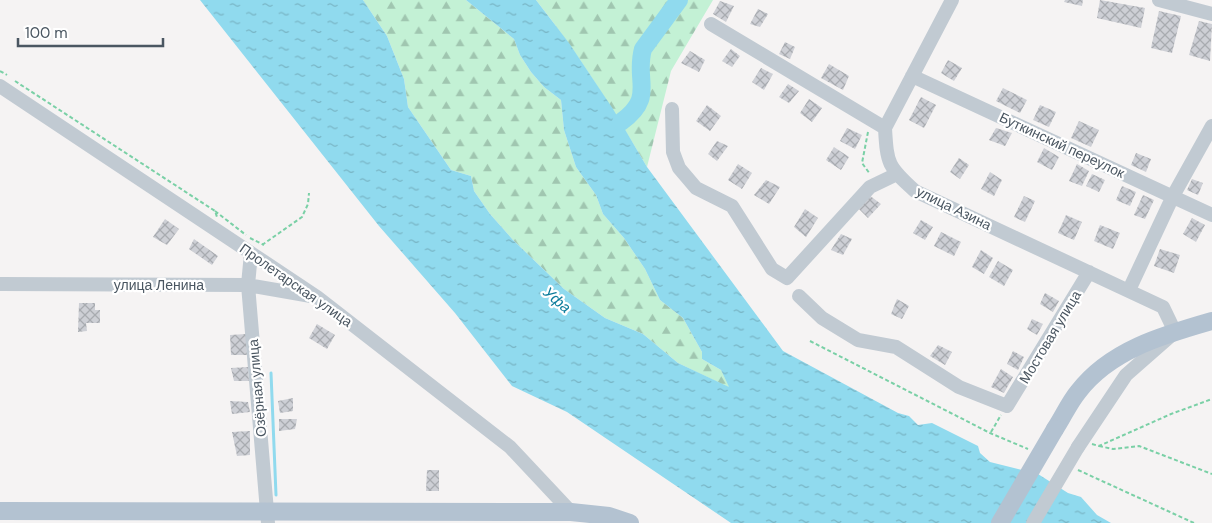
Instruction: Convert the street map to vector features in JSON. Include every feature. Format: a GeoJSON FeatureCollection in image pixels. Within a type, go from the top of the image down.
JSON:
{"type":"FeatureCollection","features":[{"type":"Feature","properties":{"kind":"main road"},"geometry":{"type":"LineString","coordinates":[[1000,523],[1078,392],[1104,365],[1131,349],[1175,332],[1212,321]]}},
{"type":"Feature","properties":{"kind":"main road"},"geometry":{"type":"LineString","coordinates":[[0,511],[268,518],[416,518],[571,512],[592,519],[609,516],[630,523]]}},
{"type":"Feature","properties":{"kind":"street"},"geometry":{"type":"LineString","coordinates":[[711,24],[885,128],[952,0]]}},
{"type":"Feature","properties":{"kind":"street"},"geometry":{"type":"LineString","coordinates":[[1159,0],[1185,3],[1212,14]]}},
{"type":"Feature","properties":{"kind":"street","name":"Буткинский переулок"},"geometry":{"type":"LineString","coordinates":[[912,76],[1212,215]]}},
{"type":"Feature","properties":{"kind":"street","name":"Пролетарская улица"},"geometry":{"type":"LineString","coordinates":[[0,86],[317,296],[510,446],[571,512]]}},
{"type":"Feature","properties":{"kind":"street"},"geometry":{"type":"LineString","coordinates":[[672,109],[673,152],[679,168],[696,188],[732,206],[772,269],[787,278],[870,187],[897,174]]}},
{"type":"Feature","properties":{"kind":"street"},"geometry":{"type":"LineString","coordinates":[[1129,290],[1173,196],[1212,126]]}},
{"type":"Feature","properties":{"kind":"street","name":"улица Азина"},"geometry":{"type":"LineString","coordinates":[[885,128],[887,159],[897,174],[916,191],[1163,307],[1175,332]]}},
{"type":"Feature","properties":{"kind":"street","name":"Озёрная улица"},"geometry":{"type":"LineString","coordinates":[[251,253],[248,285],[268,518]]}},
{"type":"Feature","properties":{"kind":"street","name":"Мостовая улица"},"geometry":{"type":"LineString","coordinates":[[1008,404],[1089,272]]}},
{"type":"Feature","properties":{"kind":"street","name":"улица Ленина"},"geometry":{"type":"LineString","coordinates":[[0,284],[248,285],[317,296]]}},
{"type":"Feature","properties":{"kind":"street"},"geometry":{"type":"LineString","coordinates":[[799,296],[822,318],[858,340],[896,347],[959,387],[1008,404]]}},
{"type":"Feature","properties":{"kind":"street"},"geometry":{"type":"LineString","coordinates":[[1034,523],[1126,375],[1175,332]]}},
{"type":"Feature","properties":{"kind":"path"},"geometry":{"type":"LineString","coordinates":[[0,71],[215,211],[247,236],[264,245]]}},
{"type":"Feature","properties":{"kind":"path"},"geometry":{"type":"LineString","coordinates":[[251,253],[302,217],[308,204],[309,193]]}},
{"type":"Feature","properties":{"kind":"path"},"geometry":{"type":"LineString","coordinates":[[215,211],[222,234]]}},
{"type":"Feature","properties":{"kind":"path"},"geometry":{"type":"LineString","coordinates":[[810,341],[990,433],[1036,452]]}},
{"type":"Feature","properties":{"kind":"path"},"geometry":{"type":"LineString","coordinates":[[1099,446],[1171,414],[1212,400]]}},
{"type":"Feature","properties":{"kind":"path"},"geometry":{"type":"LineString","coordinates":[[990,433],[1008,404]]}},
{"type":"Feature","properties":{"kind":"path"},"geometry":{"type":"LineString","coordinates":[[1084,445],[1113,449],[1139,446],[1212,474]]}},
{"type":"Feature","properties":{"kind":"path"},"geometry":{"type":"LineString","coordinates":[[1073,468],[1194,523]]}},
{"type":"Feature","properties":{"kind":"green space"},"geometry":{"type":"Polygon","coordinates":[[[363,0],[466,0],[514,39],[520,55],[531,72],[544,87],[561,100],[564,130],[576,167],[596,195],[603,214],[624,238],[645,269],[660,300],[683,318],[702,352],[702,359],[721,370],[730,388],[678,363],[643,334],[605,318],[564,289],[513,240],[490,214],[474,191],[471,176],[451,170],[408,107],[404,79],[387,36],[363,0]]]}},
{"type":"Feature","properties":{"kind":"green space"},"geometry":{"type":"Polygon","coordinates":[[[536,0],[713,0],[671,71],[647,167],[594,82],[536,0]]]}},
{"type":"Feature","properties":{"kind":"water","name":"Уфа"},"geometry":{"type":"Polygon","coordinates":[[[200,0],[363,0],[387,36],[404,79],[408,107],[451,170],[471,176],[474,191],[490,214],[513,240],[564,289],[605,318],[643,334],[678,363],[729,387],[721,370],[702,359],[702,352],[683,318],[660,300],[645,269],[624,238],[603,214],[596,195],[576,167],[564,130],[561,100],[544,87],[531,72],[520,55],[514,39],[466,0],[536,0],[569,43],[613,109],[647,167],[783,351],[898,413],[909,416],[918,425],[932,423],[978,446],[980,453],[990,462],[1038,474],[1068,493],[1081,497],[1097,515],[1111,523],[731,523],[567,412],[512,386],[455,313],[379,226],[200,0]]]}},
{"type":"Feature","properties":{"kind":"building"},"geometry":{"type":"Polygon","coordinates":[[[1065,0],[1083,0],[1082,6],[1064,2],[1065,0]]]}},
{"type":"Feature","properties":{"kind":"building"},"geometry":{"type":"Polygon","coordinates":[[[1100,0],[1145,8],[1141,28],[1097,18],[1100,0]]]}},
{"type":"Feature","properties":{"kind":"building"},"geometry":{"type":"Polygon","coordinates":[[[720,1],[734,6],[726,22],[713,14],[720,1]]]}},
{"type":"Feature","properties":{"kind":"building"},"geometry":{"type":"Polygon","coordinates":[[[758,9],[768,14],[760,27],[750,24],[758,9]]]}},
{"type":"Feature","properties":{"kind":"building"},"geometry":{"type":"Polygon","coordinates":[[[1159,11],[1181,16],[1172,53],[1151,48],[1159,11]]]}},
{"type":"Feature","properties":{"kind":"building"},"geometry":{"type":"Polygon","coordinates":[[[1199,21],[1212,24],[1210,61],[1189,55],[1199,21]]]}},
{"type":"Feature","properties":{"kind":"building"},"geometry":{"type":"Polygon","coordinates":[[[785,42],[795,47],[790,59],[779,54],[785,42]]]}},
{"type":"Feature","properties":{"kind":"building"},"geometry":{"type":"Polygon","coordinates":[[[731,49],[740,56],[732,67],[722,61],[731,49]]]}},
{"type":"Feature","properties":{"kind":"building"},"geometry":{"type":"Polygon","coordinates":[[[690,51],[705,60],[699,72],[681,63],[690,51]]]}},
{"type":"Feature","properties":{"kind":"building"},"geometry":{"type":"Polygon","coordinates":[[[948,60],[962,68],[954,81],[941,73],[948,60]]]}},
{"type":"Feature","properties":{"kind":"building"},"geometry":{"type":"Polygon","coordinates":[[[829,64],[849,76],[843,90],[821,78],[829,64]]]}},
{"type":"Feature","properties":{"kind":"building"},"geometry":{"type":"Polygon","coordinates":[[[761,68],[773,74],[764,90],[752,82],[761,68]]]}},
{"type":"Feature","properties":{"kind":"building"},"geometry":{"type":"Polygon","coordinates":[[[788,84],[799,91],[789,103],[779,97],[788,84]]]}},
{"type":"Feature","properties":{"kind":"building"},"geometry":{"type":"Polygon","coordinates":[[[1003,88],[1027,100],[1020,113],[996,101],[1003,88]]]}},
{"type":"Feature","properties":{"kind":"building"},"geometry":{"type":"Polygon","coordinates":[[[921,97],[936,105],[924,128],[909,120],[921,97]]]}},
{"type":"Feature","properties":{"kind":"building"},"geometry":{"type":"Polygon","coordinates":[[[809,99],[822,108],[812,122],[800,113],[809,99]]]}},
{"type":"Feature","properties":{"kind":"building"},"geometry":{"type":"Polygon","coordinates":[[[707,105],[721,116],[710,131],[696,121],[707,105]]]}},
{"type":"Feature","properties":{"kind":"building"},"geometry":{"type":"Polygon","coordinates":[[[1040,105],[1056,112],[1049,127],[1033,120],[1040,105]]]}},
{"type":"Feature","properties":{"kind":"building"},"geometry":{"type":"Polygon","coordinates":[[[1079,121],[1099,130],[1091,147],[1071,138],[1079,121]]]}},
{"type":"Feature","properties":{"kind":"building"},"geometry":{"type":"Polygon","coordinates":[[[847,128],[862,135],[855,149],[840,141],[847,128]]]}},
{"type":"Feature","properties":{"kind":"building"},"geometry":{"type":"Polygon","coordinates":[[[996,128],[1012,133],[1005,146],[989,140],[996,128]]]}},
{"type":"Feature","properties":{"kind":"building"},"geometry":{"type":"Polygon","coordinates":[[[717,141],[728,146],[717,161],[708,154],[717,141]]]}},
{"type":"Feature","properties":{"kind":"building"},"geometry":{"type":"Polygon","coordinates":[[[834,147],[849,157],[841,170],[826,160],[834,147]]]}},
{"type":"Feature","properties":{"kind":"building"},"geometry":{"type":"Polygon","coordinates":[[[1044,148],[1059,157],[1052,170],[1037,162],[1044,148]]]}},
{"type":"Feature","properties":{"kind":"building"},"geometry":{"type":"Polygon","coordinates":[[[1136,153],[1151,159],[1146,172],[1131,165],[1136,153]]]}},
{"type":"Feature","properties":{"kind":"building"},"geometry":{"type":"Polygon","coordinates":[[[959,158],[969,165],[960,179],[950,172],[959,158]]]}},
{"type":"Feature","properties":{"kind":"building"},"geometry":{"type":"Polygon","coordinates":[[[738,164],[752,173],[742,189],[728,180],[738,164]]]}},
{"type":"Feature","properties":{"kind":"building"},"geometry":{"type":"Polygon","coordinates":[[[1077,164],[1089,171],[1082,186],[1069,181],[1077,164]]]}},
{"type":"Feature","properties":{"kind":"building"},"geometry":{"type":"Polygon","coordinates":[[[990,172],[1002,180],[994,196],[981,189],[990,172]]]}},
{"type":"Feature","properties":{"kind":"building"},"geometry":{"type":"Polygon","coordinates":[[[1092,174],[1105,180],[1099,192],[1086,186],[1092,174]]]}},
{"type":"Feature","properties":{"kind":"building"},"geometry":{"type":"Polygon","coordinates":[[[1192,179],[1203,183],[1198,195],[1187,190],[1192,179]]]}},
{"type":"Feature","properties":{"kind":"building"},"geometry":{"type":"Polygon","coordinates":[[[766,180],[780,187],[769,204],[754,195],[766,180]]]}},
{"type":"Feature","properties":{"kind":"building"},"geometry":{"type":"Polygon","coordinates":[[[1122,186],[1136,192],[1130,206],[1116,200],[1122,186]]]}},
{"type":"Feature","properties":{"kind":"building"},"geometry":{"type":"Polygon","coordinates":[[[869,195],[881,204],[868,218],[859,209],[869,195]]]}},
{"type":"Feature","properties":{"kind":"building"},"geometry":{"type":"Polygon","coordinates":[[[1143,195],[1154,200],[1145,219],[1134,215],[1143,195]]]}},
{"type":"Feature","properties":{"kind":"building"},"geometry":{"type":"Polygon","coordinates":[[[1024,196],[1035,201],[1025,222],[1014,217],[1024,196]]]}},
{"type":"Feature","properties":{"kind":"building"},"geometry":{"type":"Polygon","coordinates":[[[805,209],[818,218],[806,237],[794,227],[805,209]]]}},
{"type":"Feature","properties":{"kind":"building"},"geometry":{"type":"Polygon","coordinates":[[[1066,215],[1082,222],[1074,240],[1058,233],[1066,215]]]}},
{"type":"Feature","properties":{"kind":"building"},"geometry":{"type":"Polygon","coordinates":[[[1192,218],[1205,225],[1196,242],[1183,234],[1192,218]]]}},
{"type":"Feature","properties":{"kind":"building"},"geometry":{"type":"Polygon","coordinates":[[[165,219],[179,229],[167,245],[153,237],[165,219]]]}},
{"type":"Feature","properties":{"kind":"building"},"geometry":{"type":"Polygon","coordinates":[[[921,220],[933,227],[925,240],[913,233],[921,220]]]}},
{"type":"Feature","properties":{"kind":"building"},"geometry":{"type":"Polygon","coordinates":[[[1100,225],[1120,233],[1113,249],[1094,241],[1100,225]]]}},
{"type":"Feature","properties":{"kind":"building"},"geometry":{"type":"Polygon","coordinates":[[[941,232],[961,242],[954,256],[934,246],[941,232]]]}},
{"type":"Feature","properties":{"kind":"building"},"geometry":{"type":"Polygon","coordinates":[[[841,234],[852,239],[843,255],[831,250],[841,234]]]}},
{"type":"Feature","properties":{"kind":"building"},"geometry":{"type":"Polygon","coordinates":[[[194,239],[218,256],[212,265],[189,249],[194,239]]]}},
{"type":"Feature","properties":{"kind":"building"},"geometry":{"type":"Polygon","coordinates":[[[1160,249],[1180,255],[1174,273],[1154,266],[1160,249]]]}},
{"type":"Feature","properties":{"kind":"building"},"geometry":{"type":"Polygon","coordinates":[[[981,250],[993,258],[984,274],[972,267],[981,250]]]}},
{"type":"Feature","properties":{"kind":"building"},"geometry":{"type":"Polygon","coordinates":[[[998,261],[1013,270],[1004,286],[989,277],[998,261]]]}},
{"type":"Feature","properties":{"kind":"building"},"geometry":{"type":"Polygon","coordinates":[[[1045,293],[1059,301],[1053,312],[1040,304],[1045,293]]]}},
{"type":"Feature","properties":{"kind":"building"},"geometry":{"type":"Polygon","coordinates":[[[897,299],[909,306],[902,319],[891,314],[897,299]]]}},
{"type":"Feature","properties":{"kind":"building"},"geometry":{"type":"Polygon","coordinates":[[[79,303],[95,303],[95,310],[100,310],[100,323],[86,323],[87,331],[78,332],[79,303]]]}},
{"type":"Feature","properties":{"kind":"building"},"geometry":{"type":"Polygon","coordinates":[[[1032,319],[1043,324],[1037,335],[1027,329],[1032,319]]]}},
{"type":"Feature","properties":{"kind":"building"},"geometry":{"type":"Polygon","coordinates":[[[317,324],[335,335],[327,349],[309,338],[317,324]]]}},
{"type":"Feature","properties":{"kind":"building"},"geometry":{"type":"Polygon","coordinates":[[[246,334],[247,355],[231,355],[230,335],[246,334]]]}},
{"type":"Feature","properties":{"kind":"building"},"geometry":{"type":"Polygon","coordinates":[[[938,345],[952,352],[945,365],[930,356],[938,345]]]}},
{"type":"Feature","properties":{"kind":"building"},"geometry":{"type":"Polygon","coordinates":[[[1013,351],[1024,357],[1018,370],[1007,364],[1013,351]]]}},
{"type":"Feature","properties":{"kind":"building"},"geometry":{"type":"Polygon","coordinates":[[[248,367],[249,381],[234,381],[231,368],[248,367]]]}},
{"type":"Feature","properties":{"kind":"building"},"geometry":{"type":"Polygon","coordinates":[[[1001,369],[1013,377],[1004,393],[991,387],[1001,369]]]}},
{"type":"Feature","properties":{"kind":"building"},"geometry":{"type":"Polygon","coordinates":[[[293,398],[293,411],[280,413],[278,401],[293,398]]]}},
{"type":"Feature","properties":{"kind":"building"},"geometry":{"type":"Polygon","coordinates":[[[230,401],[248,402],[250,412],[232,414],[230,401]]]}},
{"type":"Feature","properties":{"kind":"building"},"geometry":{"type":"Polygon","coordinates":[[[279,419],[297,419],[295,429],[279,431],[279,419]]]}},
{"type":"Feature","properties":{"kind":"building"},"geometry":{"type":"Polygon","coordinates":[[[250,431],[250,455],[237,456],[232,432],[250,431]]]}},
{"type":"Feature","properties":{"kind":"building"},"geometry":{"type":"Polygon","coordinates":[[[427,470],[439,470],[439,491],[426,491],[427,470]]]}},
{"type":"Feature","properties":{"kind":"waterway"},"geometry":{"type":"LineString","coordinates":[[621,122],[632,113],[638,105],[641,96],[641,60],[643,49],[679,0]]}},
{"type":"Feature","properties":{"kind":"waterway"},"geometry":{"type":"LineString","coordinates":[[271,373],[276,495]]}}]}
